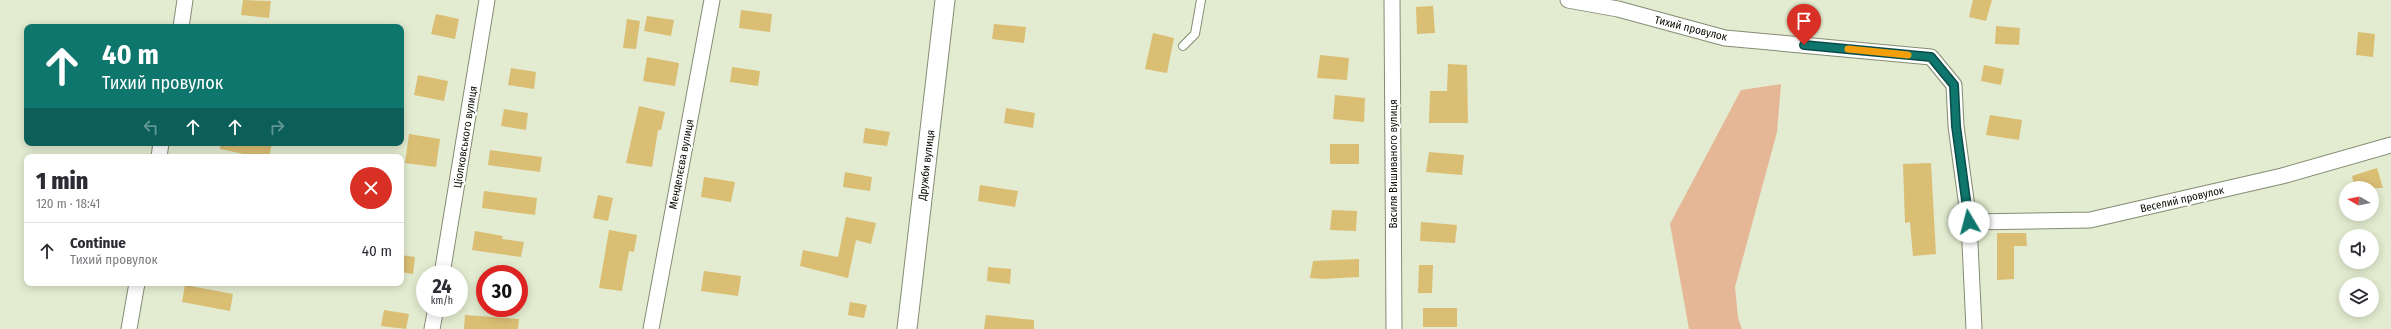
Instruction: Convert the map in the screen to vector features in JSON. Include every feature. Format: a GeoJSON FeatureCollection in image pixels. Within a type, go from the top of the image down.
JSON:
{"type":"FeatureCollection","features":[{"type":"Feature","properties":{"kind":"street"},"geometry":{"type":"LineString","coordinates":[[181,24],[185,0]]}},
{"type":"Feature","properties":{"kind":"street","name":"Ціолковського вулиця"},"geometry":{"type":"LineString","coordinates":[[443,265],[487,0]]}},
{"type":"Feature","properties":{"kind":"street","name":"Менделєєва вулиця"},"geometry":{"type":"LineString","coordinates":[[651,329],[712,0]]}},
{"type":"Feature","properties":{"kind":"street","name":"Дружби вулиця"},"geometry":{"type":"LineString","coordinates":[[907,329],[945,0]]}},
{"type":"Feature","properties":{"kind":"street","name":"Василя Вишиваного вулиця"},"geometry":{"type":"LineString","coordinates":[[1392,0],[1394,329]]}},
{"type":"Feature","properties":{"kind":"street","name":"Тихий провулок"},"geometry":{"type":"LineString","coordinates":[[1568,0],[1618,9],[1725,38],[1931,57],[1954,85],[1956,126],[1969,222],[1974,329]]}},
{"type":"Feature","properties":{"kind":"street","name":"Веселий провулок"},"geometry":{"type":"LineString","coordinates":[[1969,222],[2090,220],[2282,176],[2391,145]]}},
{"type":"Feature","properties":{"kind":"street"},"geometry":{"type":"LineString","coordinates":[[130,329],[137,286]]}},
{"type":"Feature","properties":{"kind":"street"},"geometry":{"type":"LineString","coordinates":[[432,329],[434,317]]}},
{"type":"Feature","properties":{"kind":"lane"},"geometry":{"type":"LineString","coordinates":[[1183,46],[1195,34],[1201,0]]}},
{"type":"Feature","properties":{"kind":"shaded area"},"geometry":{"type":"Polygon","coordinates":[[[1781,84],[1777,132],[1735,287],[1738,318],[1742,329],[1689,329],[1670,224],[1741,90],[1781,84]]]}},
{"type":"Feature","properties":{"kind":"building"},"geometry":{"type":"Polygon","coordinates":[[[243,0],[271,1],[269,18],[241,15],[243,0]]]}},
{"type":"Feature","properties":{"kind":"building"},"geometry":{"type":"Polygon","coordinates":[[[1973,0],[1992,0],[1986,21],[1969,17],[1973,0]]]}},
{"type":"Feature","properties":{"kind":"building"},"geometry":{"type":"Polygon","coordinates":[[[1433,6],[1435,33],[1417,34],[1416,7],[1433,6]]]}},
{"type":"Feature","properties":{"kind":"building"},"geometry":{"type":"Polygon","coordinates":[[[741,10],[772,14],[770,32],[739,28],[741,10]]]}},
{"type":"Feature","properties":{"kind":"building"},"geometry":{"type":"Polygon","coordinates":[[[436,14],[459,19],[455,39],[431,34],[436,14]]]}},
{"type":"Feature","properties":{"kind":"building"},"geometry":{"type":"Polygon","coordinates":[[[647,16],[674,20],[671,36],[644,31],[647,16]]]}},
{"type":"Feature","properties":{"kind":"building"},"geometry":{"type":"Polygon","coordinates":[[[627,19],[640,21],[636,49],[623,48],[627,19]]]}},
{"type":"Feature","properties":{"kind":"building"},"geometry":{"type":"Polygon","coordinates":[[[994,24],[1026,27],[1024,43],[992,39],[994,24]]]}},
{"type":"Feature","properties":{"kind":"building"},"geometry":{"type":"Polygon","coordinates":[[[1996,26],[2020,28],[2019,45],[1995,44],[1996,26]]]}},
{"type":"Feature","properties":{"kind":"building"},"geometry":{"type":"Polygon","coordinates":[[[2358,32],[2375,34],[2373,57],[2356,55],[2358,32]]]}},
{"type":"Feature","properties":{"kind":"building"},"geometry":{"type":"Polygon","coordinates":[[[1153,33],[1174,38],[1167,73],[1145,69],[1153,33]]]}},
{"type":"Feature","properties":{"kind":"building"},"geometry":{"type":"Polygon","coordinates":[[[1320,55],[1349,58],[1347,80],[1317,78],[1320,55]]]}},
{"type":"Feature","properties":{"kind":"building"},"geometry":{"type":"Polygon","coordinates":[[[647,57],[679,63],[675,86],[643,81],[647,57]]]}},
{"type":"Feature","properties":{"kind":"building"},"geometry":{"type":"Polygon","coordinates":[[[1448,64],[1467,65],[1468,123],[1429,123],[1430,91],[1447,91],[1448,64]]]}},
{"type":"Feature","properties":{"kind":"building"},"geometry":{"type":"Polygon","coordinates":[[[1984,65],[2004,69],[2001,85],[1981,81],[1984,65]]]}},
{"type":"Feature","properties":{"kind":"building"},"geometry":{"type":"Polygon","coordinates":[[[732,67],[760,71],[758,86],[730,82],[732,67]]]}},
{"type":"Feature","properties":{"kind":"building"},"geometry":{"type":"Polygon","coordinates":[[[511,68],[536,72],[534,89],[508,85],[511,68]]]}},
{"type":"Feature","properties":{"kind":"building"},"geometry":{"type":"Polygon","coordinates":[[[418,75],[448,81],[444,101],[414,95],[418,75]]]}},
{"type":"Feature","properties":{"kind":"building"},"geometry":{"type":"Polygon","coordinates":[[[1335,95],[1365,98],[1364,122],[1333,119],[1335,95]]]}},
{"type":"Feature","properties":{"kind":"building"},"geometry":{"type":"Polygon","coordinates":[[[639,106],[665,112],[661,130],[658,130],[652,167],[626,163],[639,106]]]}},
{"type":"Feature","properties":{"kind":"building"},"geometry":{"type":"Polygon","coordinates":[[[1006,108],[1035,113],[1033,128],[1004,123],[1006,108]]]}},
{"type":"Feature","properties":{"kind":"building"},"geometry":{"type":"Polygon","coordinates":[[[504,109],[528,113],[526,130],[501,126],[504,109]]]}},
{"type":"Feature","properties":{"kind":"building"},"geometry":{"type":"Polygon","coordinates":[[[1990,115],[2022,120],[2019,140],[1986,135],[1990,115]]]}},
{"type":"Feature","properties":{"kind":"building"},"geometry":{"type":"Polygon","coordinates":[[[865,128],[890,132],[887,146],[863,143],[865,128]]]}},
{"type":"Feature","properties":{"kind":"building"},"geometry":{"type":"Polygon","coordinates":[[[409,134],[440,139],[436,167],[405,163],[409,134]]]}},
{"type":"Feature","properties":{"kind":"building"},"geometry":{"type":"Polygon","coordinates":[[[1330,144],[1359,144],[1359,164],[1330,164],[1330,144]]]}},
{"type":"Feature","properties":{"kind":"building"},"geometry":{"type":"Polygon","coordinates":[[[220,146],[271,146],[270,154],[244,154],[220,149],[220,146]]]}},
{"type":"Feature","properties":{"kind":"building"},"geometry":{"type":"Polygon","coordinates":[[[490,150],[542,157],[540,172],[488,165],[490,150]]]}},
{"type":"Feature","properties":{"kind":"building"},"geometry":{"type":"Polygon","coordinates":[[[1429,152],[1464,155],[1462,175],[1426,172],[1429,152]]]}},
{"type":"Feature","properties":{"kind":"building"},"geometry":{"type":"Polygon","coordinates":[[[1931,163],[1936,254],[1913,256],[1910,222],[1905,223],[1903,164],[1931,163]]]}},
{"type":"Feature","properties":{"kind":"building"},"geometry":{"type":"Polygon","coordinates":[[[2377,168],[2383,188],[2379,188],[2379,181],[2353,181],[2352,176],[2377,168]]]}},
{"type":"Feature","properties":{"kind":"building"},"geometry":{"type":"Polygon","coordinates":[[[845,172],[872,177],[870,191],[843,187],[845,172]]]}},
{"type":"Feature","properties":{"kind":"building"},"geometry":{"type":"Polygon","coordinates":[[[704,177],[735,182],[731,202],[701,197],[704,177]]]}},
{"type":"Feature","properties":{"kind":"building"},"geometry":{"type":"Polygon","coordinates":[[[980,185],[1018,191],[1015,207],[978,201],[980,185]]]}},
{"type":"Feature","properties":{"kind":"building"},"geometry":{"type":"Polygon","coordinates":[[[484,191],[537,198],[535,215],[482,208],[484,191]]]}},
{"type":"Feature","properties":{"kind":"building"},"geometry":{"type":"Polygon","coordinates":[[[598,195],[613,198],[608,221],[593,218],[598,195]]]}},
{"type":"Feature","properties":{"kind":"building"},"geometry":{"type":"Polygon","coordinates":[[[1332,210],[1357,211],[1356,231],[1330,230],[1332,210]]]}},
{"type":"Feature","properties":{"kind":"building"},"geometry":{"type":"Polygon","coordinates":[[[846,217],[876,223],[871,244],[856,240],[848,278],[800,266],[803,250],[838,257],[846,217]]]}},
{"type":"Feature","properties":{"kind":"building"},"geometry":{"type":"Polygon","coordinates":[[[1421,222],[1457,225],[1455,243],[1420,241],[1421,222]]]}},
{"type":"Feature","properties":{"kind":"building"},"geometry":{"type":"Polygon","coordinates":[[[609,230],[637,235],[634,252],[629,251],[622,291],[599,288],[609,230]]]}},
{"type":"Feature","properties":{"kind":"building"},"geometry":{"type":"Polygon","coordinates":[[[475,231],[503,236],[502,239],[524,242],[521,257],[472,250],[475,231]]]}},
{"type":"Feature","properties":{"kind":"building"},"geometry":{"type":"Polygon","coordinates":[[[1997,233],[2026,233],[2027,246],[2014,246],[2014,279],[1997,280],[1997,233]]]}},
{"type":"Feature","properties":{"kind":"building"},"geometry":{"type":"Polygon","coordinates":[[[404,255],[415,257],[413,274],[404,272],[404,255]]]}},
{"type":"Feature","properties":{"kind":"building"},"geometry":{"type":"Polygon","coordinates":[[[1359,259],[1359,277],[1322,279],[1310,278],[1313,261],[1359,259]]]}},
{"type":"Feature","properties":{"kind":"building"},"geometry":{"type":"Polygon","coordinates":[[[1419,265],[1433,265],[1432,293],[1418,293],[1419,265]]]}},
{"type":"Feature","properties":{"kind":"building"},"geometry":{"type":"Polygon","coordinates":[[[988,267],[1011,269],[1010,284],[987,281],[988,267]]]}},
{"type":"Feature","properties":{"kind":"building"},"geometry":{"type":"Polygon","coordinates":[[[704,271],[741,276],[738,296],[701,291],[704,271]]]}},
{"type":"Feature","properties":{"kind":"building"},"geometry":{"type":"Polygon","coordinates":[[[185,286],[233,294],[230,311],[182,302],[185,286]]]}},
{"type":"Feature","properties":{"kind":"building"},"geometry":{"type":"Polygon","coordinates":[[[850,302],[867,305],[864,318],[848,315],[850,302]]]}},
{"type":"Feature","properties":{"kind":"building"},"geometry":{"type":"Polygon","coordinates":[[[1423,308],[1457,308],[1457,327],[1423,327],[1423,308]]]}},
{"type":"Feature","properties":{"kind":"building"},"geometry":{"type":"Polygon","coordinates":[[[384,310],[409,314],[406,329],[381,326],[384,310]]]}},
{"type":"Feature","properties":{"kind":"building"},"geometry":{"type":"Polygon","coordinates":[[[468,315],[519,319],[518,329],[464,329],[465,317],[468,317],[468,315]]]}},
{"type":"Feature","properties":{"kind":"building"},"geometry":{"type":"Polygon","coordinates":[[[986,315],[1034,320],[1034,329],[984,329],[986,315]]]}},
{"type":"Feature","properties":{"kind":"slow traffic"},"geometry":{"type":"LineString","coordinates":[[1848,49],[1908,55]]}},
{"type":"Feature","properties":{"kind":"route"},"geometry":{"type":"LineString","coordinates":[[1804,45],[1931,57],[1954,85],[1956,126],[1969,222]]}}]}
